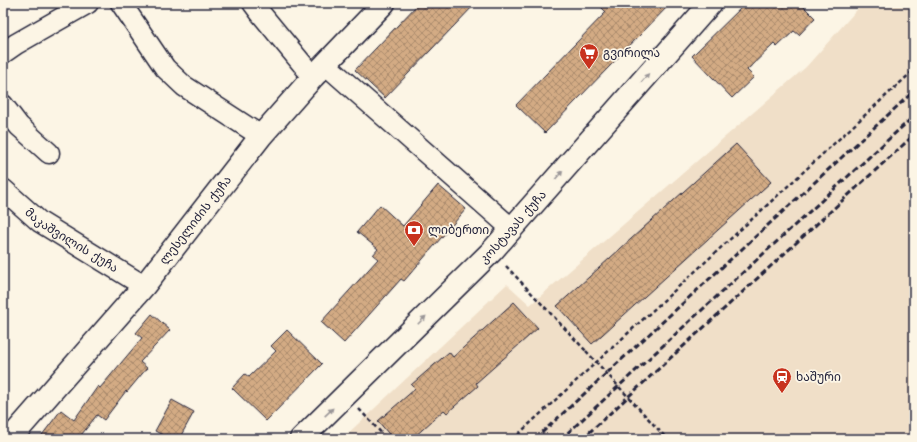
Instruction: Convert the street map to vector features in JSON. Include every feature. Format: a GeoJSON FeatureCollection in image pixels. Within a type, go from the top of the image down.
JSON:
{"type":"FeatureCollection","features":[{"type":"Feature","properties":{"kind":"street"},"geometry":{"type":"LineString","coordinates":[[3,53],[62,9],[88,3]]}},
{"type":"Feature","properties":{"kind":"street"},"geometry":{"type":"LineString","coordinates":[[121,3],[165,68],[184,86],[261,136]]}},
{"type":"Feature","properties":{"kind":"street"},"geometry":{"type":"LineString","coordinates":[[253,3],[262,15],[319,71],[512,229]]}},
{"type":"Feature","properties":{"kind":"street","name":"ლესელიძის ქუჩა"},"geometry":{"type":"LineString","coordinates":[[10,439],[144,286],[261,136],[319,71],[384,3]]}},
{"type":"Feature","properties":{"kind":"street","name":"კოსტავას ქუჩა"},"geometry":{"type":"LineString","coordinates":[[301,439],[492,251],[711,3]]}},
{"type":"Feature","properties":{"kind":"street"},"geometry":{"type":"LineString","coordinates":[[3,105],[19,126],[49,154]]}},
{"type":"Feature","properties":{"kind":"street","name":"მაკაშვილის ქუჩა"},"geometry":{"type":"LineString","coordinates":[[3,189],[40,222],[144,286]]}},
{"type":"Feature","properties":{"kind":"path"},"geometry":{"type":"LineString","coordinates":[[513,439],[914,70]]}},
{"type":"Feature","properties":{"kind":"path"},"geometry":{"type":"LineString","coordinates":[[492,251],[667,439]]}},
{"type":"Feature","properties":{"kind":"path"},"geometry":{"type":"LineString","coordinates":[[346,395],[387,439]]}},
{"type":"Feature","properties":{"kind":"shaded area"},"geometry":{"type":"Polygon","coordinates":[[[863,3],[914,3],[914,439],[342,439],[507,284],[530,305],[806,67],[863,3]]]}},
{"type":"Feature","properties":{"kind":"building"},"geometry":{"type":"Polygon","coordinates":[[[419,3],[476,3],[385,98],[355,70],[419,3]]]}},
{"type":"Feature","properties":{"kind":"building"},"geometry":{"type":"Polygon","coordinates":[[[597,3],[671,3],[545,133],[516,105],[606,12],[597,3]]]}},
{"type":"Feature","properties":{"kind":"building"},"geometry":{"type":"Polygon","coordinates":[[[746,3],[800,3],[815,18],[799,35],[794,31],[777,47],[774,44],[747,70],[754,77],[732,98],[692,56],[746,3]]]}},
{"type":"Feature","properties":{"kind":"building"},"geometry":{"type":"Polygon","coordinates":[[[736,144],[771,182],[592,344],[557,306],[736,144]]]}},
{"type":"Feature","properties":{"kind":"building"},"geometry":{"type":"Polygon","coordinates":[[[438,185],[466,209],[404,281],[401,279],[344,343],[321,322],[378,259],[373,255],[378,249],[357,232],[380,205],[403,226],[438,185]]]}},
{"type":"Feature","properties":{"kind":"building"},"geometry":{"type":"Polygon","coordinates":[[[514,302],[538,328],[476,383],[478,386],[447,413],[444,410],[412,439],[393,439],[378,421],[415,389],[411,385],[449,352],[453,357],[514,302]]]}},
{"type":"Feature","properties":{"kind":"building"},"geometry":{"type":"Polygon","coordinates":[[[152,314],[170,330],[140,362],[147,368],[127,392],[126,391],[104,420],[97,415],[78,439],[39,439],[61,410],[74,420],[98,386],[100,388],[142,338],[136,333],[152,314]]]}},
{"type":"Feature","properties":{"kind":"building"},"geometry":{"type":"Polygon","coordinates":[[[287,330],[322,364],[266,421],[232,388],[245,374],[249,377],[276,351],[271,346],[287,330]]]}},
{"type":"Feature","properties":{"kind":"building"},"geometry":{"type":"Polygon","coordinates":[[[172,400],[194,412],[179,439],[170,439],[155,431],[172,400]]]}},
{"type":"Feature","properties":{"kind":"railway"},"geometry":{"type":"LineString","coordinates":[[535,439],[914,91]]}},
{"type":"Feature","properties":{"kind":"railway"},"geometry":{"type":"LineString","coordinates":[[561,439],[914,116]]}},
{"type":"Feature","properties":{"kind":"railway"},"geometry":{"type":"LineString","coordinates":[[582,439],[914,135]]}},
{"type":"Feature","properties":{"kind":"place","name":"გვირილა"},"geometry":{"type":"Point","coordinates":[589,70]}},
{"type":"Feature","properties":{"kind":"place","name":"ლიბერთი"},"geometry":{"type":"Point","coordinates":[414,247]}},
{"type":"Feature","properties":{"kind":"place","name":"ხაშური"},"geometry":{"type":"Point","coordinates":[782,394]}}]}
